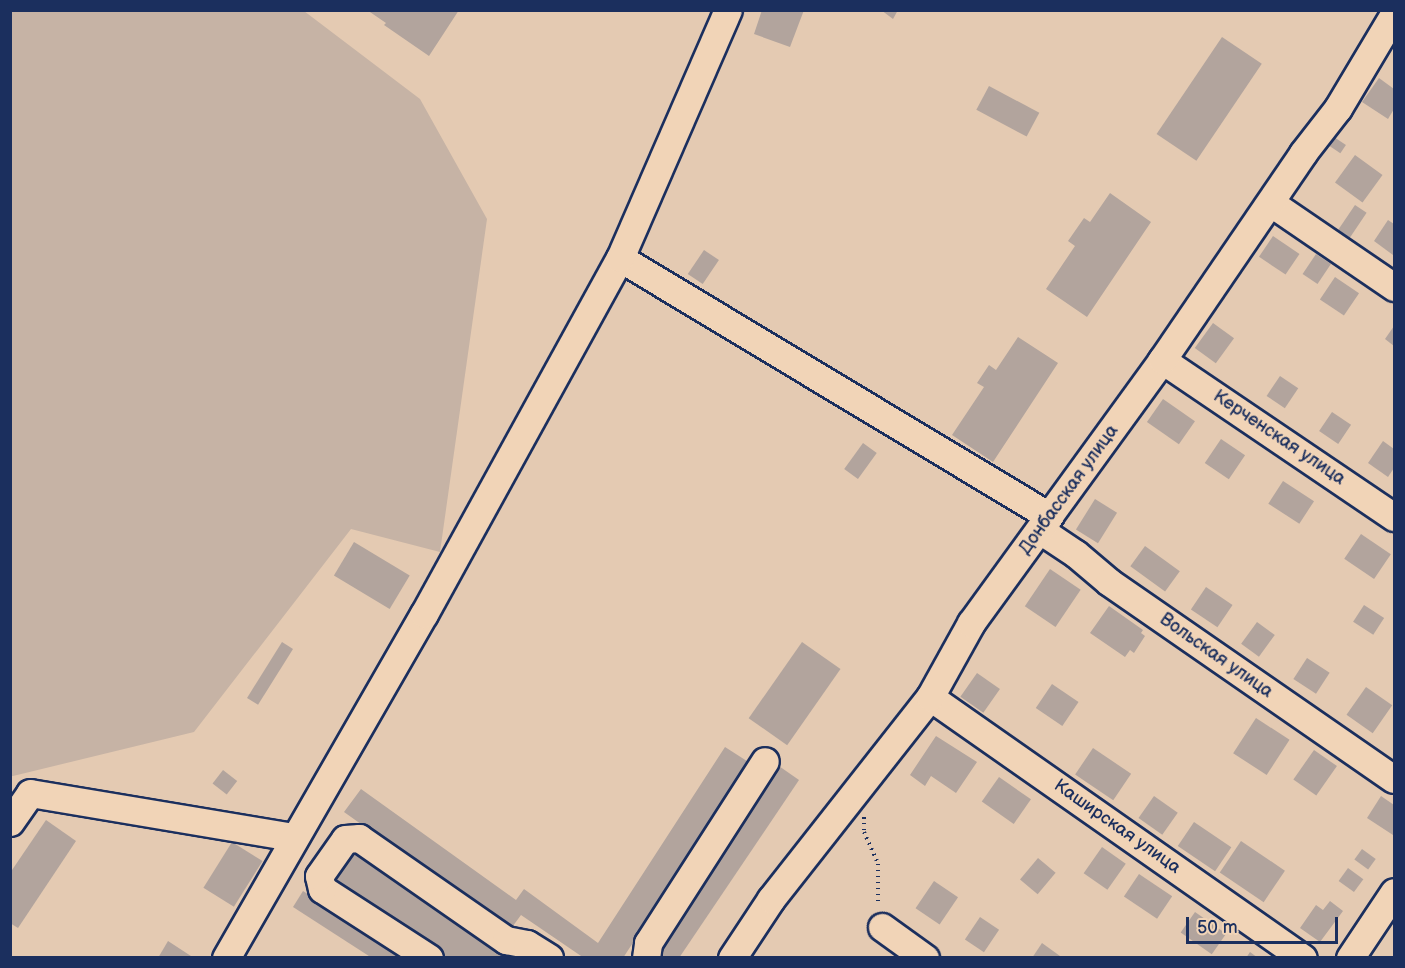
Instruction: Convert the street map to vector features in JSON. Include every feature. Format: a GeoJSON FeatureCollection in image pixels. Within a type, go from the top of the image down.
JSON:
{"type":"FeatureCollection","features":[{"type":"Feature","properties":{"kind":"street"},"geometry":{"type":"LineString","coordinates":[[226,957],[293,837],[424,614],[620,258],[728,10]]}},
{"type":"Feature","properties":{"kind":"street","name":"Донбасская улица"},"geometry":{"type":"LineString","coordinates":[[732,957],[771,899],[930,697],[971,623],[1162,360],[1303,153],[1385,51],[1395,14]]}},
{"type":"Feature","properties":{"kind":"street"},"geometry":{"type":"LineString","coordinates":[[1271,203],[1395,287]]}},
{"type":"Feature","properties":{"kind":"street","name":"Вольская улица"},"geometry":{"type":"LineString","coordinates":[[620,258],[1045,523],[1109,582],[1395,779]]}},
{"type":"Feature","properties":{"kind":"street","name":"Керченская улица"},"geometry":{"type":"LineString","coordinates":[[1162,360],[1395,517]]}},
{"type":"Feature","properties":{"kind":"street","name":"Каширская улица"},"geometry":{"type":"LineString","coordinates":[[930,697],[1303,957]]}},
{"type":"Feature","properties":{"kind":"street"},"geometry":{"type":"LineString","coordinates":[[646,957],[648,943],[765,760]]}},
{"type":"Feature","properties":{"kind":"street"},"geometry":{"type":"LineString","coordinates":[[10,822],[30,793],[293,837]]}},
{"type":"Feature","properties":{"kind":"street"},"geometry":{"type":"LineString","coordinates":[[429,957],[321,889],[319,876],[345,839],[359,838],[506,940],[527,944],[549,957]]}},
{"type":"Feature","properties":{"kind":"street"},"geometry":{"type":"LineString","coordinates":[[1350,957],[1395,892]]}},
{"type":"Feature","properties":{"kind":"street"},"geometry":{"type":"LineString","coordinates":[[882,927],[925,957]]}},
{"type":"Feature","properties":{"kind":"path"},"geometry":{"type":"LineString","coordinates":[[866,780],[864,832],[878,864],[876,896],[882,927]]}},
{"type":"Feature","properties":{"kind":"shaded area"},"geometry":{"type":"Polygon","coordinates":[[[11,10],[304,11],[420,99],[487,219],[440,552],[351,529],[194,732],[13,776],[10,776],[11,10]]]}},
{"type":"Feature","properties":{"kind":"building"},"geometry":{"type":"Polygon","coordinates":[[[367,10],[459,10],[429,56],[384,25],[386,23],[367,10]]]}},
{"type":"Feature","properties":{"kind":"building"},"geometry":{"type":"Polygon","coordinates":[[[762,10],[804,10],[790,47],[754,34],[762,10]]]}},
{"type":"Feature","properties":{"kind":"building"},"geometry":{"type":"Polygon","coordinates":[[[881,10],[898,10],[893,19],[881,10]]]}},
{"type":"Feature","properties":{"kind":"building"},"geometry":{"type":"Polygon","coordinates":[[[1222,37],[1262,64],[1196,161],[1157,134],[1222,37]]]}},
{"type":"Feature","properties":{"kind":"building"},"geometry":{"type":"Polygon","coordinates":[[[1379,78],[1394,89],[1394,109],[1388,119],[1362,102],[1379,78]]]}},
{"type":"Feature","properties":{"kind":"building"},"geometry":{"type":"Polygon","coordinates":[[[989,86],[1039,113],[1027,137],[976,110],[989,86]]]}},
{"type":"Feature","properties":{"kind":"building"},"geometry":{"type":"Polygon","coordinates":[[[1331,135],[1346,145],[1340,153],[1325,143],[1331,135]]]}},
{"type":"Feature","properties":{"kind":"building"},"geometry":{"type":"Polygon","coordinates":[[[1355,155],[1383,175],[1363,202],[1335,183],[1355,155]]]}},
{"type":"Feature","properties":{"kind":"building"},"geometry":{"type":"Polygon","coordinates":[[[1110,193],[1151,222],[1087,317],[1046,289],[1075,246],[1068,241],[1084,218],[1090,222],[1110,193]]]}},
{"type":"Feature","properties":{"kind":"building"},"geometry":{"type":"Polygon","coordinates":[[[1355,205],[1367,213],[1350,238],[1338,230],[1355,205]]]}},
{"type":"Feature","properties":{"kind":"building"},"geometry":{"type":"Polygon","coordinates":[[[1388,220],[1394,224],[1393,255],[1374,241],[1388,220]]]}},
{"type":"Feature","properties":{"kind":"building"},"geometry":{"type":"Polygon","coordinates":[[[1273,236],[1300,254],[1286,275],[1259,257],[1273,236]]]}},
{"type":"Feature","properties":{"kind":"building"},"geometry":{"type":"Polygon","coordinates":[[[704,250],[719,260],[703,284],[688,274],[704,250]]]}},
{"type":"Feature","properties":{"kind":"building"},"geometry":{"type":"Polygon","coordinates":[[[1316,254],[1331,264],[1318,284],[1303,274],[1316,254]]]}},
{"type":"Feature","properties":{"kind":"building"},"geometry":{"type":"Polygon","coordinates":[[[1335,277],[1359,293],[1344,316],[1320,299],[1335,277]]]}},
{"type":"Feature","properties":{"kind":"building"},"geometry":{"type":"Polygon","coordinates":[[[1213,323],[1234,338],[1216,363],[1195,348],[1213,323]]]}},
{"type":"Feature","properties":{"kind":"building"},"geometry":{"type":"Polygon","coordinates":[[[1394,326],[1394,346],[1385,339],[1394,326]]]}},
{"type":"Feature","properties":{"kind":"building"},"geometry":{"type":"Polygon","coordinates":[[[1018,337],[1058,363],[993,462],[952,435],[984,387],[977,383],[989,365],[996,370],[1018,337]]]}},
{"type":"Feature","properties":{"kind":"building"},"geometry":{"type":"Polygon","coordinates":[[[1280,376],[1298,388],[1285,408],[1267,396],[1280,376]]]}},
{"type":"Feature","properties":{"kind":"building"},"geometry":{"type":"Polygon","coordinates":[[[1163,399],[1195,421],[1179,444],[1147,422],[1163,399]]]}},
{"type":"Feature","properties":{"kind":"building"},"geometry":{"type":"Polygon","coordinates":[[[1332,412],[1351,425],[1338,444],[1319,431],[1332,412]]]}},
{"type":"Feature","properties":{"kind":"building"},"geometry":{"type":"Polygon","coordinates":[[[1221,439],[1245,455],[1229,479],[1205,463],[1221,439]]]}},
{"type":"Feature","properties":{"kind":"building"},"geometry":{"type":"Polygon","coordinates":[[[1383,441],[1394,449],[1394,468],[1388,477],[1368,463],[1383,441]]]}},
{"type":"Feature","properties":{"kind":"building"},"geometry":{"type":"Polygon","coordinates":[[[863,443],[877,453],[858,479],[844,469],[863,443]]]}},
{"type":"Feature","properties":{"kind":"building"},"geometry":{"type":"Polygon","coordinates":[[[1283,481],[1314,501],[1299,524],[1268,504],[1283,481]]]}},
{"type":"Feature","properties":{"kind":"building"},"geometry":{"type":"Polygon","coordinates":[[[1095,499],[1117,513],[1098,543],[1076,530],[1095,499]]]}},
{"type":"Feature","properties":{"kind":"building"},"geometry":{"type":"Polygon","coordinates":[[[1361,534],[1391,554],[1374,579],[1344,559],[1361,534]]]}},
{"type":"Feature","properties":{"kind":"building"},"geometry":{"type":"Polygon","coordinates":[[[354,542],[410,575],[390,609],[334,575],[354,542]]]}},
{"type":"Feature","properties":{"kind":"building"},"geometry":{"type":"Polygon","coordinates":[[[1145,546],[1180,571],[1165,592],[1130,566],[1145,546]]]}},
{"type":"Feature","properties":{"kind":"building"},"geometry":{"type":"Polygon","coordinates":[[[1050,569],[1081,590],[1056,627],[1025,606],[1050,569]]]}},
{"type":"Feature","properties":{"kind":"building"},"geometry":{"type":"Polygon","coordinates":[[[1206,587],[1233,605],[1217,627],[1191,609],[1206,587]]]}},
{"type":"Feature","properties":{"kind":"building"},"geometry":{"type":"Polygon","coordinates":[[[1364,605],[1384,618],[1373,635],[1353,622],[1364,605]]]}},
{"type":"Feature","properties":{"kind":"building"},"geometry":{"type":"Polygon","coordinates":[[[1109,606],[1143,630],[1141,633],[1145,636],[1134,653],[1130,650],[1125,657],[1090,633],[1109,606]]]}},
{"type":"Feature","properties":{"kind":"building"},"geometry":{"type":"Polygon","coordinates":[[[1257,622],[1275,635],[1259,657],[1241,644],[1257,622]]]}},
{"type":"Feature","properties":{"kind":"building"},"geometry":{"type":"Polygon","coordinates":[[[282,642],[293,649],[258,705],[247,698],[282,642]]]}},
{"type":"Feature","properties":{"kind":"building"},"geometry":{"type":"Polygon","coordinates":[[[802,642],[841,669],[787,745],[749,718],[802,642]]]}},
{"type":"Feature","properties":{"kind":"building"},"geometry":{"type":"Polygon","coordinates":[[[1307,658],[1330,673],[1316,694],[1293,679],[1307,658]]]}},
{"type":"Feature","properties":{"kind":"building"},"geometry":{"type":"Polygon","coordinates":[[[977,673],[1000,689],[983,713],[960,697],[977,673]]]}},
{"type":"Feature","properties":{"kind":"building"},"geometry":{"type":"Polygon","coordinates":[[[1052,684],[1079,702],[1062,726],[1036,708],[1052,684]]]}},
{"type":"Feature","properties":{"kind":"building"},"geometry":{"type":"Polygon","coordinates":[[[1366,687],[1392,705],[1373,733],[1346,715],[1366,687]]]}},
{"type":"Feature","properties":{"kind":"building"},"geometry":{"type":"Polygon","coordinates":[[[1256,718],[1290,740],[1267,775],[1233,753],[1256,718]]]}},
{"type":"Feature","properties":{"kind":"building"},"geometry":{"type":"Polygon","coordinates":[[[936,736],[977,762],[956,793],[931,776],[925,786],[910,775],[936,736]]]}},
{"type":"Feature","properties":{"kind":"building"},"geometry":{"type":"Polygon","coordinates":[[[725,747],[750,763],[623,958],[584,958],[521,915],[510,930],[344,812],[361,789],[516,900],[524,889],[598,943],[725,747]]]}},
{"type":"Feature","properties":{"kind":"building"},"geometry":{"type":"Polygon","coordinates":[[[1093,748],[1131,774],[1113,800],[1075,775],[1093,748]]]}},
{"type":"Feature","properties":{"kind":"building"},"geometry":{"type":"Polygon","coordinates":[[[1314,750],[1337,766],[1316,796],[1293,779],[1314,750]]]}},
{"type":"Feature","properties":{"kind":"building"},"geometry":{"type":"Polygon","coordinates":[[[776,764],[799,780],[679,958],[654,958],[776,764]]]}},
{"type":"Feature","properties":{"kind":"building"},"geometry":{"type":"Polygon","coordinates":[[[223,770],[237,781],[227,794],[213,783],[223,770]]]}},
{"type":"Feature","properties":{"kind":"building"},"geometry":{"type":"Polygon","coordinates":[[[999,777],[1031,799],[1014,824],[982,802],[999,777]]]}},
{"type":"Feature","properties":{"kind":"building"},"geometry":{"type":"Polygon","coordinates":[[[1154,796],[1178,813],[1162,835],[1139,818],[1154,796]]]}},
{"type":"Feature","properties":{"kind":"building"},"geometry":{"type":"Polygon","coordinates":[[[1381,796],[1394,805],[1393,835],[1367,818],[1381,796]]]}},
{"type":"Feature","properties":{"kind":"building"},"geometry":{"type":"Polygon","coordinates":[[[46,820],[76,841],[18,928],[10,923],[10,873],[46,820]]]}},
{"type":"Feature","properties":{"kind":"building"},"geometry":{"type":"Polygon","coordinates":[[[1194,822],[1231,847],[1215,871],[1178,846],[1194,822]]]}},
{"type":"Feature","properties":{"kind":"building"},"geometry":{"type":"Polygon","coordinates":[[[1241,841],[1285,871],[1264,902],[1220,873],[1241,841]]]}},
{"type":"Feature","properties":{"kind":"building"},"geometry":{"type":"Polygon","coordinates":[[[232,842],[263,861],[234,907],[203,888],[232,842]]]}},
{"type":"Feature","properties":{"kind":"building"},"geometry":{"type":"Polygon","coordinates":[[[347,846],[512,958],[444,958],[326,878],[347,846]]]}},
{"type":"Feature","properties":{"kind":"building"},"geometry":{"type":"Polygon","coordinates":[[[1102,847],[1126,864],[1107,890],[1084,873],[1102,847]]]}},
{"type":"Feature","properties":{"kind":"building"},"geometry":{"type":"Polygon","coordinates":[[[1362,849],[1376,859],[1368,870],[1354,860],[1362,849]]]}},
{"type":"Feature","properties":{"kind":"building"},"geometry":{"type":"Polygon","coordinates":[[[1038,858],[1056,873],[1038,894],[1020,879],[1038,858]]]}},
{"type":"Feature","properties":{"kind":"building"},"geometry":{"type":"Polygon","coordinates":[[[1348,868],[1363,879],[1354,892],[1339,881],[1348,868]]]}},
{"type":"Feature","properties":{"kind":"building"},"geometry":{"type":"Polygon","coordinates":[[[1139,874],[1172,896],[1157,919],[1124,896],[1139,874]]]}},
{"type":"Feature","properties":{"kind":"building"},"geometry":{"type":"Polygon","coordinates":[[[934,881],[958,897],[940,925],[916,908],[934,881]]]}},
{"type":"Feature","properties":{"kind":"building"},"geometry":{"type":"Polygon","coordinates":[[[303,891],[408,958],[372,958],[293,907],[303,891]]]}},
{"type":"Feature","properties":{"kind":"building"},"geometry":{"type":"Polygon","coordinates":[[[1330,901],[1343,911],[1320,942],[1300,928],[1316,905],[1323,910],[1330,901]]]}},
{"type":"Feature","properties":{"kind":"building"},"geometry":{"type":"Polygon","coordinates":[[[1195,912],[1226,934],[1212,954],[1181,932],[1195,912]]]}},
{"type":"Feature","properties":{"kind":"building"},"geometry":{"type":"Polygon","coordinates":[[[980,917],[999,930],[984,952],[965,939],[980,917]]]}},
{"type":"Feature","properties":{"kind":"building"},"geometry":{"type":"Polygon","coordinates":[[[168,941],[194,958],[158,958],[168,941]]]}},
{"type":"Feature","properties":{"kind":"building"},"geometry":{"type":"Polygon","coordinates":[[[1042,943],[1060,956],[1059,958],[1032,958],[1042,943]]]}},
{"type":"Feature","properties":{"kind":"building"},"geometry":{"type":"Polygon","coordinates":[[[1250,952],[1258,958],[1246,958],[1250,952]]]}}]}
